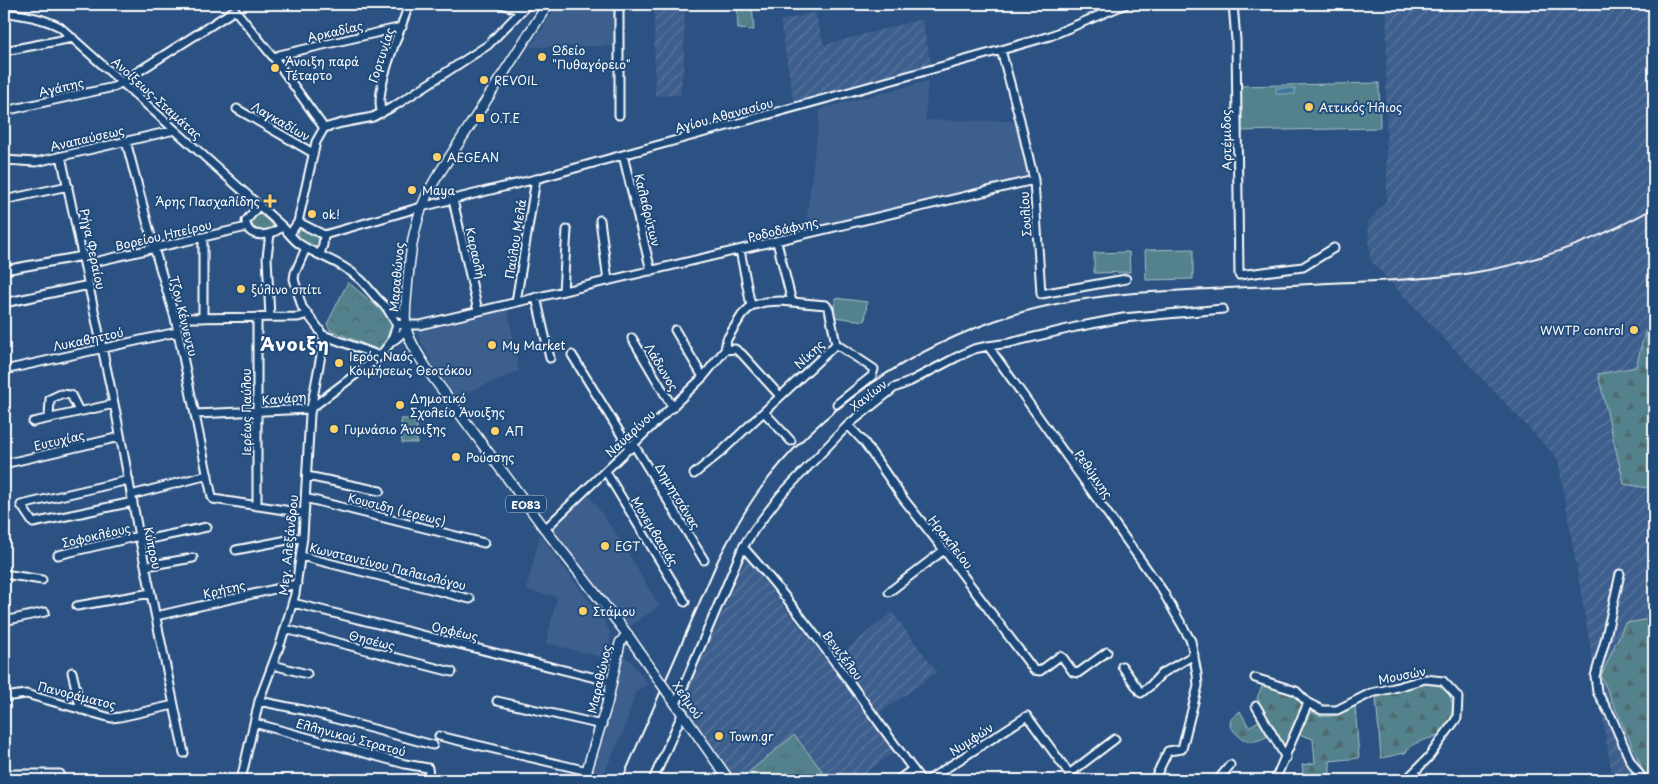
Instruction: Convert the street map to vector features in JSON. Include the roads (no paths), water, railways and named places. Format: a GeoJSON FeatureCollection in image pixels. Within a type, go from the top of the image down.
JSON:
{"type":"FeatureCollection","features":[{"type":"Feature","properties":{"kind":"main road","name":"Μαραθώνος"},"geometry":{"type":"LineString","coordinates":[[548,4],[435,180],[421,207],[410,250],[405,314],[406,327],[414,348],[429,372],[545,529],[627,634],[620,643],[602,725],[584,780]]}},
{"type":"Feature","properties":{"kind":"main road","name":"Χελμού"},"geometry":{"type":"LineString","coordinates":[[627,634],[729,780]]}},
{"type":"Feature","properties":{"kind":"street","name":"Γορτυνίας"},"geometry":{"type":"LineString","coordinates":[[382,114],[379,107],[380,95],[386,67],[409,4]]}},
{"type":"Feature","properties":{"kind":"street"},"geometry":{"type":"LineString","coordinates":[[502,4],[521,11]]}},
{"type":"Feature","properties":{"kind":"street"},"geometry":{"type":"LineString","coordinates":[[290,234],[298,222],[316,142],[324,128],[382,114],[488,45],[528,4]]}},
{"type":"Feature","properties":{"kind":"street"},"geometry":{"type":"LineString","coordinates":[[619,4],[619,115]]}},
{"type":"Feature","properties":{"kind":"street","name":"Αγίου Αθανασίου"},"geometry":{"type":"LineString","coordinates":[[324,235],[421,207],[536,180],[1050,36],[1126,4]]}},
{"type":"Feature","properties":{"kind":"street","name":"Αρτέμιδος"},"geometry":{"type":"LineString","coordinates":[[1233,4],[1236,50],[1239,275],[1303,266],[1334,248]]}},
{"type":"Feature","properties":{"kind":"street","name":"Αγάπης"},"geometry":{"type":"LineString","coordinates":[[4,111],[114,87],[235,10],[274,58]]}},
{"type":"Feature","properties":{"kind":"street","name":"Ανοίξεως-Σταμάτας"},"geometry":{"type":"LineString","coordinates":[[4,12],[49,22],[60,27],[259,205],[299,244],[337,263],[356,276],[385,306]]}},
{"type":"Feature","properties":{"kind":"street","name":"Αρκαδίας"},"geometry":{"type":"LineString","coordinates":[[274,58],[279,55],[402,27]]}},
{"type":"Feature","properties":{"kind":"street"},"geometry":{"type":"LineString","coordinates":[[4,52],[73,38]]}},
{"type":"Feature","properties":{"kind":"street","name":"Σουλίου"},"geometry":{"type":"LineString","coordinates":[[1001,50],[1034,180],[1041,294],[1126,279]]}},
{"type":"Feature","properties":{"kind":"street"},"geometry":{"type":"LineString","coordinates":[[274,58],[324,128]]}},
{"type":"Feature","properties":{"kind":"street","name":"Λαγκαδίων"},"geometry":{"type":"LineString","coordinates":[[237,109],[314,153]]}},
{"type":"Feature","properties":{"kind":"street","name":"Αναπαύσεως"},"geometry":{"type":"LineString","coordinates":[[4,160],[36,162],[175,130]]}},
{"type":"Feature","properties":{"kind":"street","name":"Τζον Κέννεντυ"},"geometry":{"type":"LineString","coordinates":[[126,141],[154,248],[175,318],[212,497],[213,499],[258,506]]}},
{"type":"Feature","properties":{"kind":"street","name":"Καλαβρύτων"},"geometry":{"type":"LineString","coordinates":[[623,155],[651,271]]}},
{"type":"Feature","properties":{"kind":"street","name":"Ρήγα Φεραίου"},"geometry":{"type":"LineString","coordinates":[[62,156],[102,347]]}},
{"type":"Feature","properties":{"kind":"street","name":"Παύλου Μελά"},"geometry":{"type":"LineString","coordinates":[[516,302],[536,180]]}},
{"type":"Feature","properties":{"kind":"street","name":"Ροδοδάφνης"},"geometry":{"type":"LineString","coordinates":[[406,327],[778,242],[1034,180]]}},
{"type":"Feature","properties":{"kind":"street"},"geometry":{"type":"LineString","coordinates":[[4,200],[68,186]]}},
{"type":"Feature","properties":{"kind":"street","name":"Καραολή"},"geometry":{"type":"LineString","coordinates":[[453,200],[478,311]]}},
{"type":"Feature","properties":{"kind":"street"},"geometry":{"type":"LineString","coordinates":[[259,205],[247,218],[247,228],[253,234],[270,234],[277,232],[282,226]]}},
{"type":"Feature","properties":{"kind":"street"},"geometry":{"type":"LineString","coordinates":[[600,220],[608,281]]}},
{"type":"Feature","properties":{"kind":"street"},"geometry":{"type":"LineString","coordinates":[[298,222],[324,235],[320,254]]}},
{"type":"Feature","properties":{"kind":"street","name":"Βορείου Ηπείρου"},"geometry":{"type":"LineString","coordinates":[[85,264],[247,228]]}},
{"type":"Feature","properties":{"kind":"street"},"geometry":{"type":"LineString","coordinates":[[563,291],[567,230]]}},
{"type":"Feature","properties":{"kind":"street"},"geometry":{"type":"LineString","coordinates":[[270,234],[267,257],[270,317]]}},
{"type":"Feature","properties":{"kind":"street"},"geometry":{"type":"LineString","coordinates":[[202,318],[203,238]]}},
{"type":"Feature","properties":{"kind":"street"},"geometry":{"type":"LineString","coordinates":[[778,242],[792,302]]}},
{"type":"Feature","properties":{"kind":"street"},"geometry":{"type":"LineString","coordinates":[[306,248],[294,277],[299,300],[308,314],[323,335],[380,356]]}},
{"type":"Feature","properties":{"kind":"street"},"geometry":{"type":"LineString","coordinates":[[740,250],[751,306],[742,315],[728,339],[725,350],[735,349],[742,354],[780,396]]}},
{"type":"Feature","properties":{"kind":"street"},"geometry":{"type":"LineString","coordinates":[[4,270],[83,256]]}},
{"type":"Feature","properties":{"kind":"street"},"geometry":{"type":"LineString","coordinates":[[4,302],[89,285]]}},
{"type":"Feature","properties":{"kind":"street"},"geometry":{"type":"LineString","coordinates":[[536,298],[550,358]]}},
{"type":"Feature","properties":{"kind":"street","name":"Νίκης"},"geometry":{"type":"LineString","coordinates":[[694,474],[721,452],[836,344],[826,304],[765,302],[751,306]]}},
{"type":"Feature","properties":{"kind":"street"},"geometry":{"type":"LineString","coordinates":[[385,306],[396,313],[405,314]]}},
{"type":"Feature","properties":{"kind":"street"},"geometry":{"type":"LineString","coordinates":[[385,306],[396,324],[406,327]]}},
{"type":"Feature","properties":{"kind":"street","name":"Χανίων"},"geometry":{"type":"LineString","coordinates":[[673,700],[743,547],[754,530],[780,496],[848,425],[894,388],[974,349],[1123,318],[1223,309]]}},
{"type":"Feature","properties":{"kind":"street"},"geometry":{"type":"LineString","coordinates":[[175,318],[298,317],[308,314]]}},
{"type":"Feature","properties":{"kind":"street","name":"Ιερέως Παύλου"},"geometry":{"type":"LineString","coordinates":[[257,317],[258,506]]}},
{"type":"Feature","properties":{"kind":"street"},"geometry":{"type":"LineString","coordinates":[[391,342],[396,324]]}},
{"type":"Feature","properties":{"kind":"street","name":"Κανάρη"},"geometry":{"type":"LineString","coordinates":[[195,414],[310,409],[380,356],[406,327]]}},
{"type":"Feature","properties":{"kind":"street"},"geometry":{"type":"LineString","coordinates":[[675,330],[703,377]]}},
{"type":"Feature","properties":{"kind":"street","name":"Λυκαβηττού"},"geometry":{"type":"LineString","coordinates":[[4,370],[177,332]]}},
{"type":"Feature","properties":{"kind":"street","name":"Μεγ. Αλεξάνδρου"},"geometry":{"type":"LineString","coordinates":[[242,780],[259,701],[285,629],[297,584],[307,476],[310,409],[324,345],[323,335]]}},
{"type":"Feature","properties":{"kind":"street","name":"Λάδωνος"},"geometry":{"type":"LineString","coordinates":[[632,338],[673,408]]}},
{"type":"Feature","properties":{"kind":"street"},"geometry":{"type":"LineString","coordinates":[[836,344],[874,369],[872,376],[837,404]]}},
{"type":"Feature","properties":{"kind":"street","name":"Ρεθύμνης"},"geometry":{"type":"LineString","coordinates":[[988,346],[1162,590],[1190,640],[1198,686],[1182,749],[1168,751],[1154,780]]}},
{"type":"Feature","properties":{"kind":"street","name":"Κύπρου"},"geometry":{"type":"LineString","coordinates":[[102,347],[184,753]]}},
{"type":"Feature","properties":{"kind":"street","name":"Ναυαρίνου"},"geometry":{"type":"LineString","coordinates":[[545,529],[673,408],[703,377],[725,350]]}},
{"type":"Feature","properties":{"kind":"street","name":"Δημητσάνας"},"geometry":{"type":"LineString","coordinates":[[572,355],[704,560]]}},
{"type":"Feature","properties":{"kind":"street"},"geometry":{"type":"LineString","coordinates":[[49,418],[50,399],[61,394],[71,395],[81,411]]}},
{"type":"Feature","properties":{"kind":"street"},"geometry":{"type":"LineString","coordinates":[[33,422],[114,404]]}},
{"type":"Feature","properties":{"kind":"street"},"geometry":{"type":"LineString","coordinates":[[764,412],[791,441]]}},
{"type":"Feature","properties":{"kind":"street","name":"Ηρακλείου"},"geometry":{"type":"LineString","coordinates":[[848,425],[864,442],[902,497],[1037,672],[1060,656],[1073,672],[1078,673],[1106,652]]}},
{"type":"Feature","properties":{"kind":"street","name":"Ευτυχίας"},"geometry":{"type":"LineString","coordinates":[[4,464],[120,437]]}},
{"type":"Feature","properties":{"kind":"street","name":"Μονεμβασιάς"},"geometry":{"type":"LineString","coordinates":[[606,472],[685,602]]}},
{"type":"Feature","properties":{"kind":"street"},"geometry":{"type":"LineString","coordinates":[[129,480],[21,505],[33,523],[132,498],[208,475]]}},
{"type":"Feature","properties":{"kind":"street"},"geometry":{"type":"LineString","coordinates":[[307,476],[380,491]]}},
{"type":"Feature","properties":{"kind":"street","name":"Κουσιδη (ιερεως)"},"geometry":{"type":"LineString","coordinates":[[305,498],[484,542]]}},
{"type":"Feature","properties":{"kind":"street"},"geometry":{"type":"LineString","coordinates":[[258,506],[304,513]]}},
{"type":"Feature","properties":{"kind":"street","name":"Σοφοκλέους"},"geometry":{"type":"LineString","coordinates":[[58,555],[140,538],[207,527]]}},
{"type":"Feature","properties":{"kind":"street"},"geometry":{"type":"LineString","coordinates":[[236,550],[302,537]]}},
{"type":"Feature","properties":{"kind":"street","name":"Βενιζέλου"},"geometry":{"type":"LineString","coordinates":[[743,547],[764,571],[921,780]]}},
{"type":"Feature","properties":{"kind":"street"},"geometry":{"type":"LineString","coordinates":[[889,592],[944,550]]}},
{"type":"Feature","properties":{"kind":"street","name":"Κωνσταντίνου Παλαιολόγου"},"geometry":{"type":"LineString","coordinates":[[301,556],[470,599]]}},
{"type":"Feature","properties":{"kind":"street"},"geometry":{"type":"LineString","coordinates":[[146,566],[193,558]]}},
{"type":"Feature","properties":{"kind":"street"},"geometry":{"type":"LineString","coordinates":[[4,574],[42,580]]}},
{"type":"Feature","properties":{"kind":"street"},"geometry":{"type":"LineString","coordinates":[[1620,574],[1595,676],[1598,692],[1611,716],[1630,760],[1642,780]]}},
{"type":"Feature","properties":{"kind":"street","name":"Κρήτης"},"geometry":{"type":"LineString","coordinates":[[156,616],[297,584]]}},
{"type":"Feature","properties":{"kind":"street"},"geometry":{"type":"LineString","coordinates":[[77,606],[151,593]]}},
{"type":"Feature","properties":{"kind":"street","name":"Ορφέως"},"geometry":{"type":"LineString","coordinates":[[293,603],[612,682]]}},
{"type":"Feature","properties":{"kind":"street"},"geometry":{"type":"LineString","coordinates":[[4,621],[45,612]]}},
{"type":"Feature","properties":{"kind":"street","name":"Θησέως"},"geometry":{"type":"LineString","coordinates":[[285,629],[452,672]]}},
{"type":"Feature","properties":{"kind":"street"},"geometry":{"type":"LineString","coordinates":[[1122,666],[1141,693],[1161,674],[1194,656]]}},
{"type":"Feature","properties":{"kind":"street"},"geometry":{"type":"LineString","coordinates":[[273,665],[306,674]]}},
{"type":"Feature","properties":{"kind":"street"},"geometry":{"type":"LineString","coordinates":[[72,672],[81,710]]}},
{"type":"Feature","properties":{"kind":"street","name":"Μουσών"},"geometry":{"type":"LineString","coordinates":[[1255,678],[1296,691],[1308,703],[1322,710],[1337,710],[1371,692],[1425,679],[1442,681],[1458,696],[1457,718],[1428,758],[1406,780]]}},
{"type":"Feature","properties":{"kind":"street","name":"Πανοράματος"},"geometry":{"type":"LineString","coordinates":[[4,697],[26,694],[108,718],[117,718],[174,705]]}},
{"type":"Feature","properties":{"kind":"street"},"geometry":{"type":"LineString","coordinates":[[259,701],[302,710],[433,745]]}},
{"type":"Feature","properties":{"kind":"street"},"geometry":{"type":"LineString","coordinates":[[497,701],[602,725]]}},
{"type":"Feature","properties":{"kind":"street"},"geometry":{"type":"LineString","coordinates":[[1275,780],[1308,703]]}},
{"type":"Feature","properties":{"kind":"street"},"geometry":{"type":"LineString","coordinates":[[1256,706],[1286,758]]}},
{"type":"Feature","properties":{"kind":"street"},"geometry":{"type":"LineString","coordinates":[[653,780],[682,712]]}},
{"type":"Feature","properties":{"kind":"street","name":"Νυμφών"},"geometry":{"type":"LineString","coordinates":[[928,780],[1027,716],[1069,774]]}},
{"type":"Feature","properties":{"kind":"street","name":"Ελληνικού Στρατού"},"geometry":{"type":"LineString","coordinates":[[254,723],[358,749],[402,763],[422,766],[428,768],[429,776],[435,780]]}},
{"type":"Feature","properties":{"kind":"street"},"geometry":{"type":"LineString","coordinates":[[439,736],[588,771]]}},
{"type":"Feature","properties":{"kind":"street"},"geometry":{"type":"LineString","coordinates":[[1074,780],[1069,774],[1115,739]]}},
{"type":"Feature","properties":{"kind":"street"},"geometry":{"type":"LineString","coordinates":[[1218,780],[1230,765]]}},
{"type":"Feature","properties":{"kind":"street"},"geometry":{"type":"LineString","coordinates":[[898,780],[912,769]]}},
{"type":"Feature","properties":{"kind":"street"},"geometry":{"type":"LineString","coordinates":[[4,774],[60,774]]}},
{"type":"Feature","properties":{"kind":"railway"},"geometry":{"type":"LineString","coordinates":[[622,780],[718,560],[752,500],[782,462],[810,433],[839,407],[905,362],[975,328],[1012,315],[1081,300],[1150,292],[1414,279],[1490,270],[1539,257],[1586,241],[1654,208]]}},
{"type":"Feature","properties":{"kind":"place","name":"Ωδείο \"Πυθαγόρειο\""},"geometry":{"type":"Point","coordinates":[542,57]}},
{"type":"Feature","properties":{"kind":"place","name":"Άνοιξη παρά Τέταρτο"},"geometry":{"type":"Point","coordinates":[275,68]}},
{"type":"Feature","properties":{"kind":"place","name":"REVOIL"},"geometry":{"type":"Point","coordinates":[484,80]}},
{"type":"Feature","properties":{"kind":"place","name":"Αττικός Ήλιος"},"geometry":{"type":"Point","coordinates":[1309,107]}},
{"type":"Feature","properties":{"kind":"place","name":"Ο.Τ.Ε"},"geometry":{"type":"Point","coordinates":[480,118]}},
{"type":"Feature","properties":{"kind":"place","name":"AEGEAN"},"geometry":{"type":"Point","coordinates":[437,157]}},
{"type":"Feature","properties":{"kind":"place","name":"Maya"},"geometry":{"type":"Point","coordinates":[412,190]}},
{"type":"Feature","properties":{"kind":"place","name":"Άρης Πασχαλίδης"},"geometry":{"type":"Point","coordinates":[270,201]}},
{"type":"Feature","properties":{"kind":"place","name":"ok!"},"geometry":{"type":"Point","coordinates":[312,214]}},
{"type":"Feature","properties":{"kind":"place","name":"ξύλινο σπίτι"},"geometry":{"type":"Point","coordinates":[241,289]}},
{"type":"Feature","properties":{"kind":"place","name":"WWTP control"},"geometry":{"type":"Point","coordinates":[1634,330]}},
{"type":"Feature","properties":{"kind":"place","name":"My Market"},"geometry":{"type":"Point","coordinates":[492,345]}},
{"type":"Feature","properties":{"kind":"place","name":"Ιερός Ναός Κοιμήσεως Θεοτόκου"},"geometry":{"type":"Point","coordinates":[339,363]}},
{"type":"Feature","properties":{"kind":"place","name":"Δημοτικό Σχολείο Άνοιξης"},"geometry":{"type":"Point","coordinates":[400,405]}},
{"type":"Feature","properties":{"kind":"place","name":"Γυμνάσιο Άνοιξης"},"geometry":{"type":"Point","coordinates":[334,429]}},
{"type":"Feature","properties":{"kind":"place","name":"ΑΠ"},"geometry":{"type":"Point","coordinates":[495,431]}},
{"type":"Feature","properties":{"kind":"place","name":"Ρούσσης"},"geometry":{"type":"Point","coordinates":[456,457]}},
{"type":"Feature","properties":{"kind":"place","name":"EGT"},"geometry":{"type":"Point","coordinates":[605,546]}},
{"type":"Feature","properties":{"kind":"place","name":"Στάμου"},"geometry":{"type":"Point","coordinates":[583,611]}},
{"type":"Feature","properties":{"kind":"place","name":"Town.gr"},"geometry":{"type":"Point","coordinates":[719,736]}},
{"type":"Feature","properties":{"kind":"district","name":"Άνοιξη"},"geometry":{"type":"Point","coordinates":[295,343]}}]}
